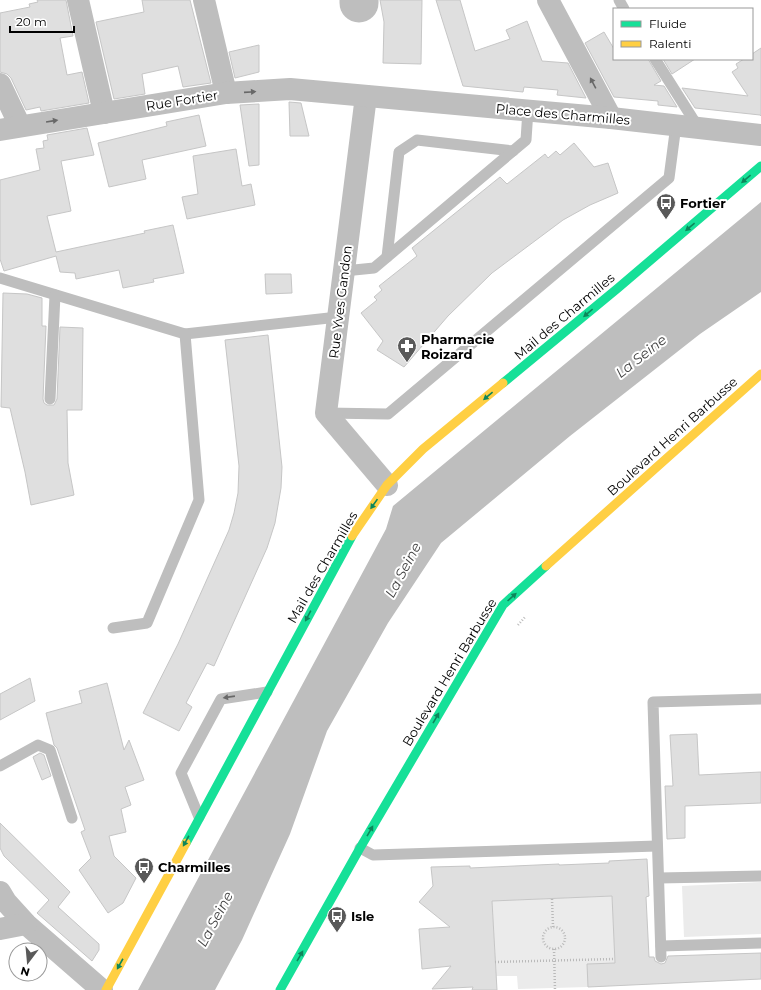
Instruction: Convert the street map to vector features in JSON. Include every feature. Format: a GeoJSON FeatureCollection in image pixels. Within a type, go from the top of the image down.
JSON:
{"type":"FeatureCollection","features":[{"type":"Feature","properties":{"kind":"main road","name":"Mail des Charmilles"},"geometry":{"type":"LineString","coordinates":[[106,990],[351,537],[387,485],[423,449],[618,288],[761,166]]}},
{"type":"Feature","properties":{"kind":"main road","name":"Boulevard Henri Barbusse"},"geometry":{"type":"LineString","coordinates":[[280,990],[360,848],[502,605],[761,374]]}},
{"type":"Feature","properties":{"kind":"street"},"geometry":{"type":"LineString","coordinates":[[78,0],[104,113]]}},
{"type":"Feature","properties":{"kind":"street"},"geometry":{"type":"LineString","coordinates":[[204,0],[226,93]]}},
{"type":"Feature","properties":{"kind":"street"},"geometry":{"type":"LineString","coordinates":[[548,0],[611,118]]}},
{"type":"Feature","properties":{"kind":"street"},"geometry":{"type":"LineString","coordinates":[[0,84],[10,128]]}},
{"type":"Feature","properties":{"kind":"street","name":"Rue Fortier"},"geometry":{"type":"LineString","coordinates":[[10,128],[226,93],[290,89],[366,96]]}},
{"type":"Feature","properties":{"kind":"street","name":"Place des Charmilles"},"geometry":{"type":"LineString","coordinates":[[366,96],[611,118],[761,135]]}},
{"type":"Feature","properties":{"kind":"street","name":"Rue Yves Gandon"},"geometry":{"type":"LineString","coordinates":[[326,413],[366,96]]}},
{"type":"Feature","properties":{"kind":"street"},"geometry":{"type":"LineString","coordinates":[[326,413],[387,485]]}},
{"type":"Feature","properties":{"kind":"street"},"geometry":{"type":"LineString","coordinates":[[0,892],[6,902],[26,924],[102,990]]}},
{"type":"Feature","properties":{"kind":"street"},"geometry":{"type":"LineString","coordinates":[[0,929],[26,924]]}},
{"type":"Feature","properties":{"kind":"lane"},"geometry":{"type":"LineString","coordinates":[[656,60],[698,127]]}},
{"type":"Feature","properties":{"kind":"lane"},"geometry":{"type":"LineString","coordinates":[[344,271],[374,268],[526,140],[528,110]]}},
{"type":"Feature","properties":{"kind":"lane"},"geometry":{"type":"LineString","coordinates":[[326,413],[388,414],[669,178],[676,125]]}},
{"type":"Feature","properties":{"kind":"lane"},"geometry":{"type":"LineString","coordinates":[[387,257],[399,152],[417,140],[513,151]]}},
{"type":"Feature","properties":{"kind":"lane"},"geometry":{"type":"LineString","coordinates":[[0,278],[185,334],[338,317]]}},
{"type":"Feature","properties":{"kind":"lane"},"geometry":{"type":"LineString","coordinates":[[50,400],[55,295]]}},
{"type":"Feature","properties":{"kind":"lane"},"geometry":{"type":"LineString","coordinates":[[113,628],[147,623],[199,500],[185,334]]}},
{"type":"Feature","properties":{"kind":"lane"},"geometry":{"type":"LineString","coordinates":[[199,817],[181,773],[188,759],[221,699],[267,692]]}},
{"type":"Feature","properties":{"kind":"lane"},"geometry":{"type":"LineString","coordinates":[[761,699],[653,702],[661,951],[761,943]]}},
{"type":"Feature","properties":{"kind":"lane"},"geometry":{"type":"LineString","coordinates":[[0,766],[38,745],[50,750],[72,818]]}},
{"type":"Feature","properties":{"kind":"lane"},"geometry":{"type":"LineString","coordinates":[[360,848],[373,855],[657,846]]}},
{"type":"Feature","properties":{"kind":"lane"},"geometry":{"type":"LineString","coordinates":[[659,878],[761,876]]}},
{"type":"Feature","properties":{"kind":"path"},"geometry":{"type":"LineString","coordinates":[[516,627],[527,615]]}},
{"type":"Feature","properties":{"kind":"path"},"geometry":{"type":"LineString","coordinates":[[552,898],[553,927]]}},
{"type":"Feature","properties":{"kind":"path"},"geometry":{"type":"LineString","coordinates":[[553,927],[560,929],[565,938],[560,947],[554,949],[547,946],[543,940],[546,930],[553,927]]}},
{"type":"Feature","properties":{"kind":"path"},"geometry":{"type":"LineString","coordinates":[[554,949],[555,990]]}},
{"type":"Feature","properties":{"kind":"path"},"geometry":{"type":"LineString","coordinates":[[495,962],[614,959]]}},
{"type":"Feature","properties":{"kind":"shaded area"},"geometry":{"type":"Polygon","coordinates":[[[761,882],[761,934],[684,937],[682,886],[761,882]]]}},
{"type":"Feature","properties":{"kind":"shaded area"},"geometry":{"type":"Polygon","coordinates":[[[612,896],[615,963],[588,964],[588,987],[518,989],[517,976],[496,976],[492,901],[612,896]]]}},
{"type":"Feature","properties":{"kind":"water","name":"La Seine"},"geometry":{"type":"Polygon","coordinates":[[[761,202],[761,292],[700,334],[570,436],[441,543],[388,623],[327,731],[290,834],[242,940],[215,990],[138,990],[386,529],[393,506],[761,202]]]}},
{"type":"Feature","properties":{"kind":"building"},"geometry":{"type":"Polygon","coordinates":[[[37,0],[66,0],[73,36],[60,38],[67,75],[82,72],[89,103],[41,111],[40,107],[26,110],[11,78],[7,74],[0,72],[0,13],[30,7],[29,4],[38,2],[37,0]]]}},
{"type":"Feature","properties":{"kind":"building"},"geometry":{"type":"Polygon","coordinates":[[[142,0],[190,0],[211,83],[183,87],[178,66],[142,74],[145,94],[114,99],[96,22],[144,12],[142,0]]]}},
{"type":"Feature","properties":{"kind":"building"},"geometry":{"type":"Polygon","coordinates":[[[380,0],[422,0],[421,64],[383,63],[384,22],[380,0]]]}},
{"type":"Feature","properties":{"kind":"building"},"geometry":{"type":"Polygon","coordinates":[[[436,0],[460,0],[475,51],[510,39],[506,30],[527,21],[542,61],[568,63],[586,98],[557,95],[558,90],[524,87],[523,92],[463,86],[436,0]]]}},
{"type":"Feature","properties":{"kind":"building"},"geometry":{"type":"Polygon","coordinates":[[[604,32],[613,47],[613,60],[649,60],[661,81],[654,85],[664,86],[677,107],[658,105],[658,101],[614,97],[585,43],[604,32]]]}},
{"type":"Feature","properties":{"kind":"building"},"geometry":{"type":"Polygon","coordinates":[[[259,45],[259,72],[235,78],[229,52],[259,45]]]}},
{"type":"Feature","properties":{"kind":"building"},"geometry":{"type":"Polygon","coordinates":[[[761,48],[761,116],[695,108],[682,88],[748,96],[732,72],[738,68],[736,64],[742,60],[753,60],[753,53],[761,48]]]}},
{"type":"Feature","properties":{"kind":"building"},"geometry":{"type":"Polygon","coordinates":[[[664,60],[693,60],[672,74],[664,60]]]}},
{"type":"Feature","properties":{"kind":"building"},"geometry":{"type":"Polygon","coordinates":[[[289,102],[301,103],[309,136],[290,136],[289,102]]]}},
{"type":"Feature","properties":{"kind":"building"},"geometry":{"type":"Polygon","coordinates":[[[259,104],[259,165],[249,166],[240,105],[259,104]]]}},
{"type":"Feature","properties":{"kind":"building"},"geometry":{"type":"Polygon","coordinates":[[[199,115],[206,146],[142,160],[146,179],[109,187],[98,143],[167,126],[166,122],[199,115]]]}},
{"type":"Feature","properties":{"kind":"building"},"geometry":{"type":"Polygon","coordinates":[[[87,128],[94,155],[61,161],[71,211],[47,216],[56,252],[145,233],[144,231],[173,225],[184,273],[153,279],[154,282],[123,288],[119,270],[76,279],[75,273],[60,272],[56,256],[4,271],[0,259],[0,180],[40,170],[36,149],[44,148],[43,141],[48,140],[47,135],[87,128]]]}},
{"type":"Feature","properties":{"kind":"building"},"geometry":{"type":"Polygon","coordinates":[[[574,143],[594,167],[608,163],[618,193],[590,205],[563,220],[492,273],[448,316],[404,367],[377,350],[383,341],[361,313],[377,300],[374,297],[382,290],[379,286],[417,256],[412,248],[500,177],[507,184],[545,154],[548,158],[556,151],[560,155],[574,143]]]}},
{"type":"Feature","properties":{"kind":"building"},"geometry":{"type":"Polygon","coordinates":[[[236,149],[242,186],[251,184],[255,205],[187,219],[182,197],[198,194],[193,156],[236,149]]]}},
{"type":"Feature","properties":{"kind":"building"},"geometry":{"type":"Polygon","coordinates":[[[265,274],[291,274],[292,293],[266,294],[265,274]]]}},
{"type":"Feature","properties":{"kind":"building"},"geometry":{"type":"Polygon","coordinates":[[[3,293],[27,294],[42,298],[42,326],[46,326],[43,399],[44,403],[47,405],[54,405],[57,399],[60,327],[83,328],[82,410],[67,410],[68,463],[74,495],[31,505],[10,408],[1,407],[3,293]]]}},
{"type":"Feature","properties":{"kind":"building"},"geometry":{"type":"Polygon","coordinates":[[[268,335],[282,467],[281,488],[275,523],[267,548],[214,666],[207,663],[186,703],[192,707],[179,731],[143,713],[178,644],[229,530],[234,513],[238,493],[239,466],[225,340],[268,335]]]}},
{"type":"Feature","properties":{"kind":"building"},"geometry":{"type":"Polygon","coordinates":[[[30,678],[35,701],[0,720],[0,694],[30,678]]]}},
{"type":"Feature","properties":{"kind":"building"},"geometry":{"type":"Polygon","coordinates":[[[107,683],[124,750],[129,740],[144,780],[125,787],[131,805],[121,809],[126,832],[109,836],[114,856],[136,878],[123,903],[108,913],[79,870],[91,858],[81,832],[85,830],[57,748],[54,745],[46,713],[82,703],[79,691],[107,683]]]}},
{"type":"Feature","properties":{"kind":"building"},"geometry":{"type":"Polygon","coordinates":[[[697,734],[699,775],[761,772],[761,803],[685,806],[685,838],[667,839],[665,786],[673,786],[670,735],[697,734]]]}},
{"type":"Feature","properties":{"kind":"building"},"geometry":{"type":"Polygon","coordinates":[[[40,753],[44,755],[51,776],[42,780],[33,757],[40,753]]]}},
{"type":"Feature","properties":{"kind":"building"},"geometry":{"type":"Polygon","coordinates":[[[0,823],[70,892],[58,907],[99,944],[99,950],[92,961],[37,913],[49,900],[4,856],[0,848],[0,823]]]}},
{"type":"Feature","properties":{"kind":"building"},"geometry":{"type":"Polygon","coordinates":[[[647,859],[649,896],[646,897],[649,957],[654,957],[655,961],[661,964],[665,963],[668,956],[761,953],[761,979],[588,987],[587,964],[615,963],[612,896],[492,901],[497,990],[472,990],[473,987],[432,989],[451,966],[422,969],[419,929],[450,927],[419,902],[433,886],[431,867],[470,866],[470,868],[559,865],[609,863],[609,861],[647,859]]]}},
{"type":"Feature","properties":{"kind":"traffic: fast"},"geometry":{"type":"LineString","coordinates":[[503,383],[618,288],[761,166]]}},
{"type":"Feature","properties":{"kind":"traffic: fast"},"geometry":{"type":"LineString","coordinates":[[186,843],[352,536]]}},
{"type":"Feature","properties":{"kind":"traffic: fast"},"geometry":{"type":"LineString","coordinates":[[280,990],[360,848],[503,605],[546,566]]}},
{"type":"Feature","properties":{"kind":"traffic: slow"},"geometry":{"type":"LineString","coordinates":[[546,566],[761,374]]}},
{"type":"Feature","properties":{"kind":"traffic: slow"},"geometry":{"type":"LineString","coordinates":[[352,536],[387,485],[423,449],[503,383]]}},
{"type":"Feature","properties":{"kind":"traffic: slow"},"geometry":{"type":"LineString","coordinates":[[106,990],[186,843]]}},
{"type":"Feature","properties":{"kind":"place","name":"Fortier"},"geometry":{"type":"Point","coordinates":[666,220]}},
{"type":"Feature","properties":{"kind":"place","name":"Pharmacie Roizard"},"geometry":{"type":"Point","coordinates":[407,363]}},
{"type":"Feature","properties":{"kind":"place","name":"Charmilles"},"geometry":{"type":"Point","coordinates":[144,884]}},
{"type":"Feature","properties":{"kind":"place","name":"Isle"},"geometry":{"type":"Point","coordinates":[337,933]}}]}
